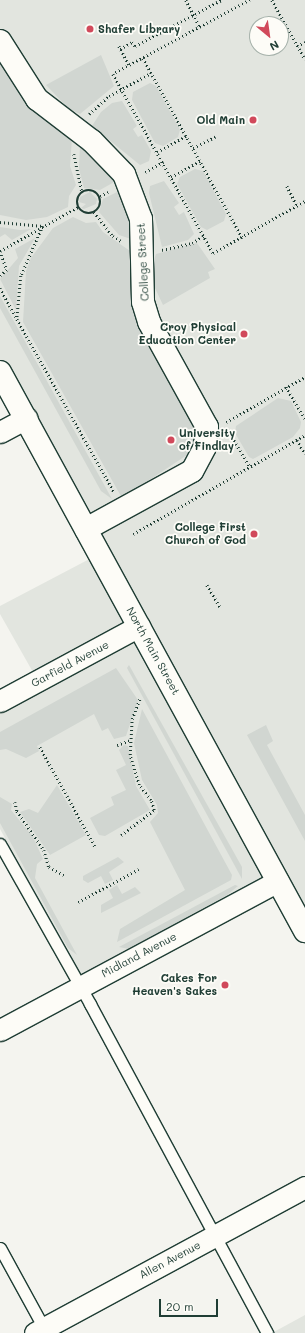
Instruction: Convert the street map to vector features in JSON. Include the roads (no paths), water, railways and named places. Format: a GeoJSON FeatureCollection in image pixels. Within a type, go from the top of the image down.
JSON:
{"type":"FeatureCollection","features":[{"type":"Feature","properties":{"kind":"main road","name":"College Street"},"geometry":{"type":"LineString","coordinates":[[0,41],[37,99],[92,141],[124,174],[141,219],[143,302],[149,322],[207,427],[205,447],[192,471],[86,529]]}},
{"type":"Feature","properties":{"kind":"main road","name":"North Main Street"},"geometry":{"type":"LineString","coordinates":[[0,372],[305,930]]}},
{"type":"Feature","properties":{"kind":"street"},"geometry":{"type":"LineString","coordinates":[[0,432],[26,418]]}},
{"type":"Feature","properties":{"kind":"street","name":"Garfield Avenue"},"geometry":{"type":"LineString","coordinates":[[0,701],[139,626]]}},
{"type":"Feature","properties":{"kind":"street","name":"Midland Avenue"},"geometry":{"type":"LineString","coordinates":[[0,1030],[278,881]]}},
{"type":"Feature","properties":{"kind":"street","name":"Allen Avenue"},"geometry":{"type":"LineString","coordinates":[[41,1331],[305,1187]]}},
{"type":"Feature","properties":{"kind":"lane"},"geometry":{"type":"LineString","coordinates":[[0,844],[213,1237],[267,1333]]}},
{"type":"Feature","properties":{"kind":"lane"},"geometry":{"type":"LineString","coordinates":[[0,1248],[41,1331]]}},
{"type":"Feature","properties":{"kind":"place","name":"Shafer Library"},"geometry":{"type":"Point","coordinates":[90,29]}},
{"type":"Feature","properties":{"kind":"place","name":"Old Main"},"geometry":{"type":"Point","coordinates":[253,120]}},
{"type":"Feature","properties":{"kind":"place","name":"Croy Physical Education Center"},"geometry":{"type":"Point","coordinates":[244,334]}},
{"type":"Feature","properties":{"kind":"place","name":"University of Findlay"},"geometry":{"type":"Point","coordinates":[171,440]}},
{"type":"Feature","properties":{"kind":"place","name":"College First Church of God"},"geometry":{"type":"Point","coordinates":[254,534]}},
{"type":"Feature","properties":{"kind":"place","name":"Cakes For Heaven's Sakes"},"geometry":{"type":"Point","coordinates":[225,985]}}]}
